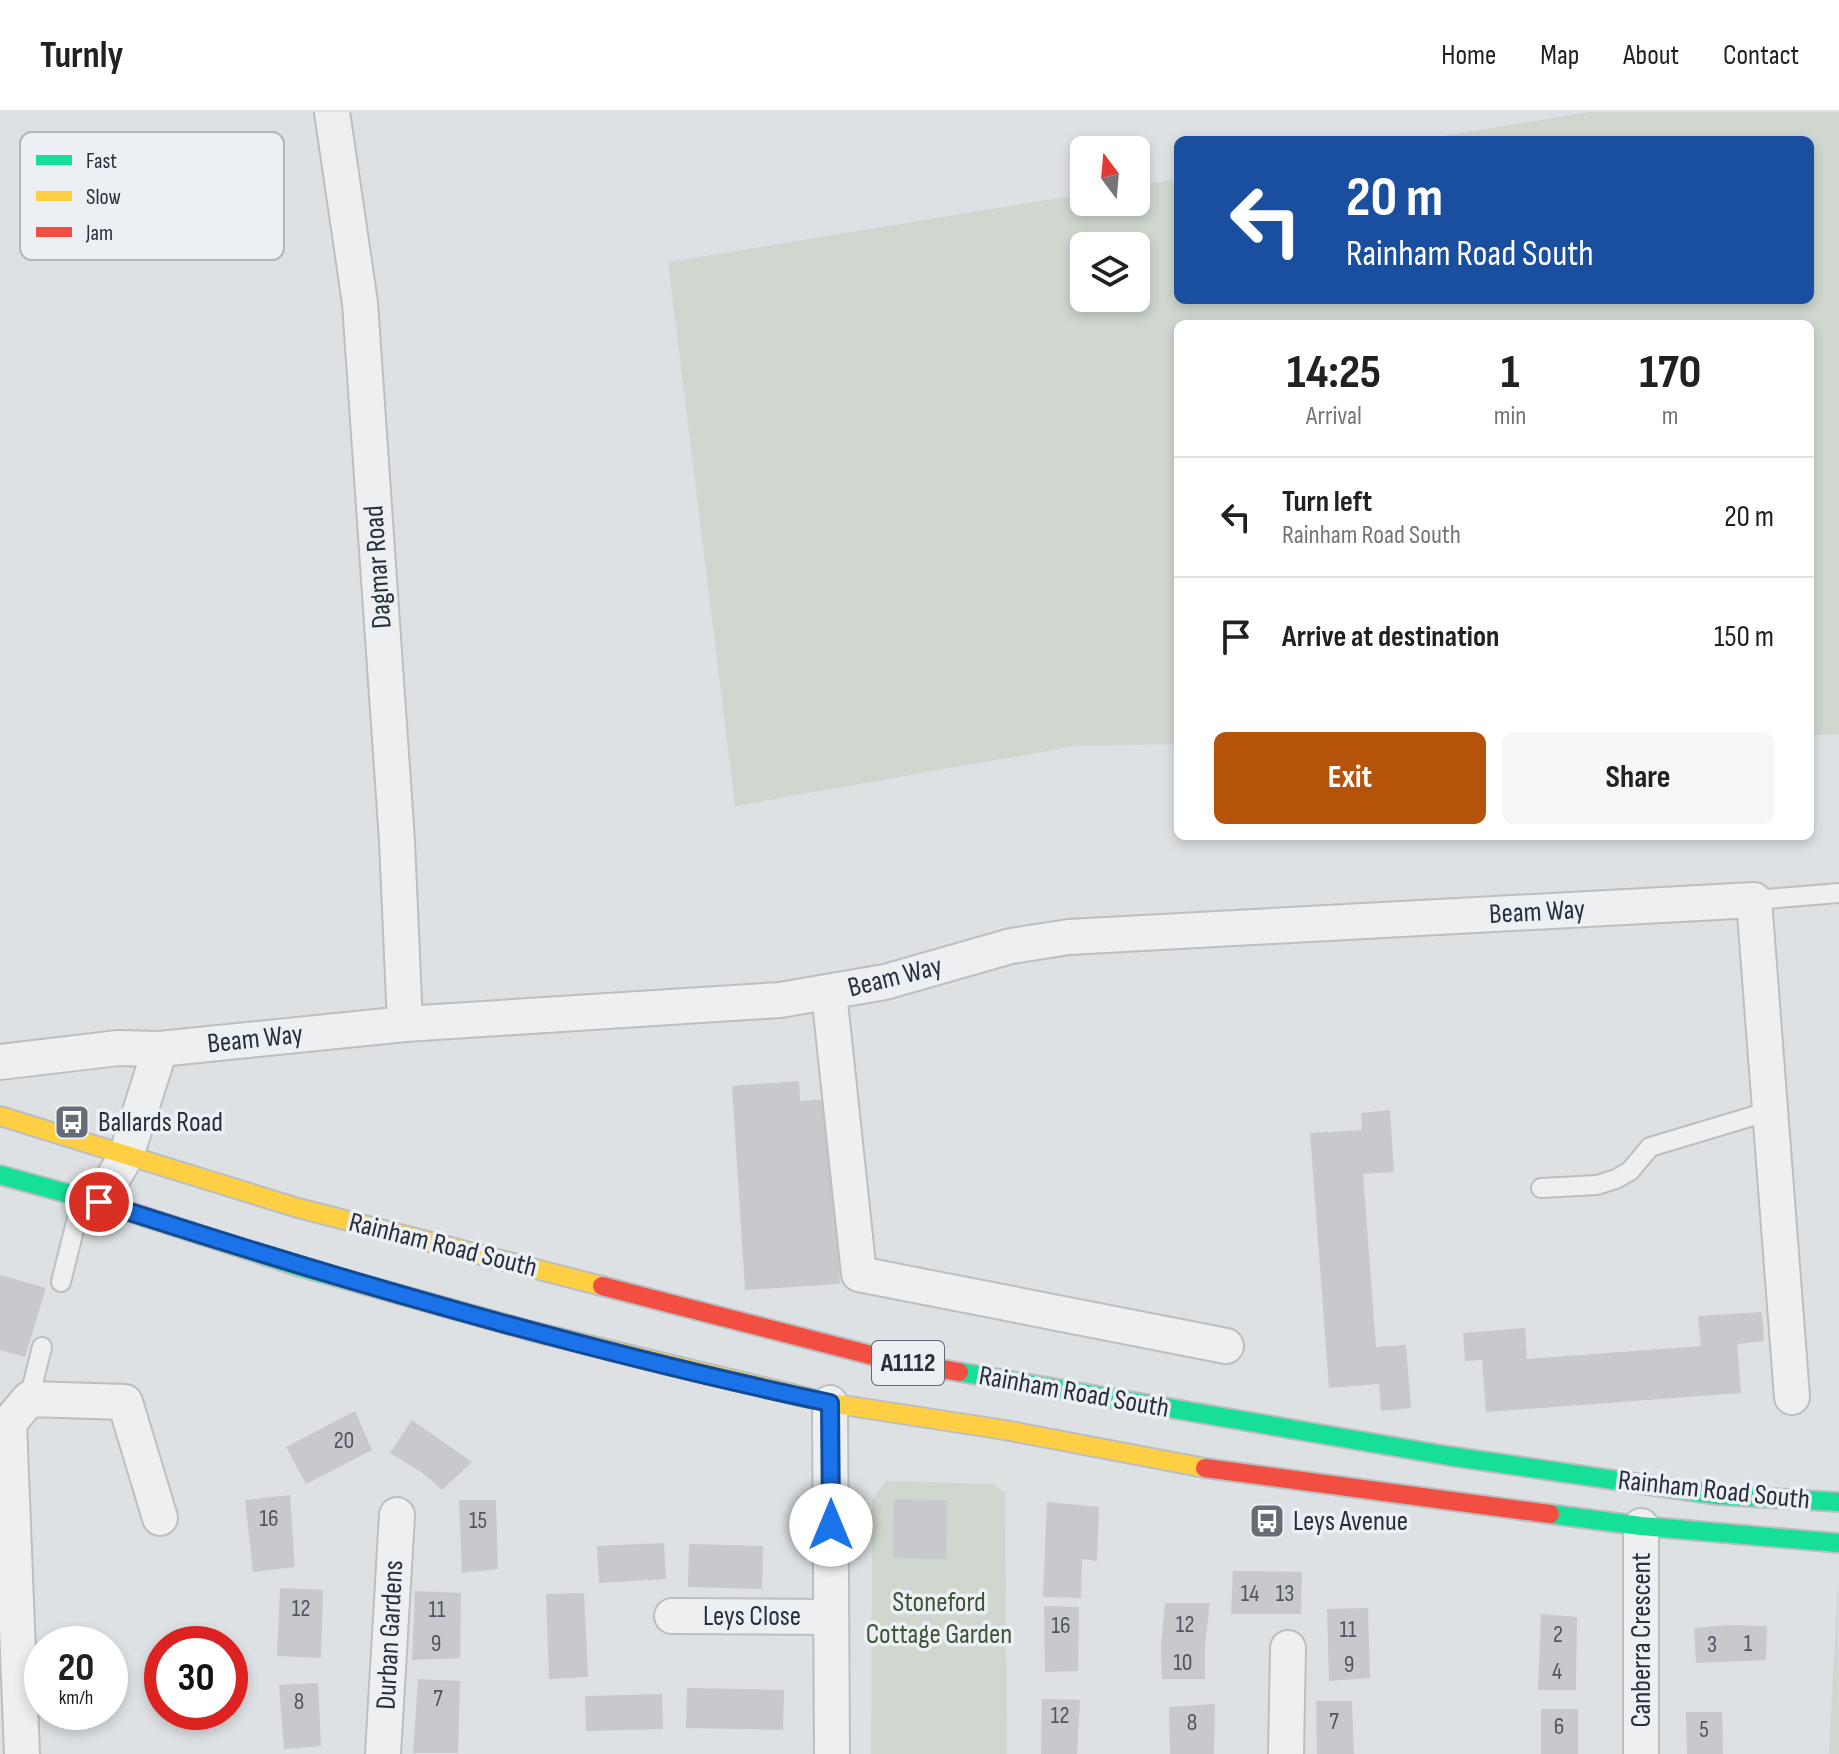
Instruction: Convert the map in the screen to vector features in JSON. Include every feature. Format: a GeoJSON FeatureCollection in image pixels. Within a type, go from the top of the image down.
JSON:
{"type":"FeatureCollection","features":[{"type":"Feature","properties":{"kind":"main road","name":"Rainham Road South"},"geometry":{"type":"LineString","coordinates":[[0,1116],[298,1208],[839,1354],[890,1360],[1449,1456],[1717,1495],[1839,1502]]}},
{"type":"Feature","properties":{"kind":"main road","name":"Rainham Road South"},"geometry":{"type":"LineString","coordinates":[[0,1175],[90,1200],[300,1267],[596,1348],[832,1396],[1194,1467],[1641,1526],[1839,1543]]}},
{"type":"Feature","properties":{"kind":"street","name":"Dagmar Road"},"geometry":{"type":"LineString","coordinates":[[332,112],[360,303],[397,841],[405,1024]]}},
{"type":"Feature","properties":{"kind":"street","name":"Beam Way"},"geometry":{"type":"LineString","coordinates":[[0,1062],[118,1048],[160,1049],[405,1024],[780,1000],[885,982],[1011,946],[1069,937],[1754,900]]}},
{"type":"Feature","properties":{"kind":"street"},"geometry":{"type":"LineString","coordinates":[[1754,900],[1792,1397]]}},
{"type":"Feature","properties":{"kind":"street","name":"Beam Way"},"geometry":{"type":"LineString","coordinates":[[829,993],[859,1274],[1226,1346]]}},
{"type":"Feature","properties":{"kind":"street"},"geometry":{"type":"LineString","coordinates":[[90,1200],[126,1156],[160,1049]]}},
{"type":"Feature","properties":{"kind":"street"},"geometry":{"type":"LineString","coordinates":[[832,1396],[832,1754]]}},
{"type":"Feature","properties":{"kind":"street"},"geometry":{"type":"LineString","coordinates":[[22,1754],[13,1416],[125,1402],[160,1518]]}},
{"type":"Feature","properties":{"kind":"street","name":"Durban Gardens"},"geometry":{"type":"LineString","coordinates":[[383,1754],[397,1515]]}},
{"type":"Feature","properties":{"kind":"street","name":"Canberra Crescent"},"geometry":{"type":"LineString","coordinates":[[1641,1526],[1641,1754]]}},
{"type":"Feature","properties":{"kind":"street","name":"Leys Close"},"geometry":{"type":"LineString","coordinates":[[672,1616],[831,1617]]}},
{"type":"Feature","properties":{"kind":"street"},"geometry":{"type":"LineString","coordinates":[[1286,1754],[1288,1648]]}},
{"type":"Feature","properties":{"kind":"lane"},"geometry":{"type":"LineString","coordinates":[[1754,900],[1839,893]]}},
{"type":"Feature","properties":{"kind":"lane"},"geometry":{"type":"LineString","coordinates":[[1541,1188],[1597,1185],[1616,1179],[1630,1171],[1650,1147],[1770,1111]]}},
{"type":"Feature","properties":{"kind":"lane"},"geometry":{"type":"LineString","coordinates":[[61,1282],[90,1200]]}},
{"type":"Feature","properties":{"kind":"lane"},"geometry":{"type":"LineString","coordinates":[[13,1416],[42,1347]]}},
{"type":"Feature","properties":{"kind":"green space"},"geometry":{"type":"Polygon","coordinates":[[[1590,112],[1839,112],[1839,734],[1814,735],[1814,320],[1174,320],[1174,744],[1075,746],[735,806],[668,262],[1070,196],[1070,216],[1150,216],[1150,184],[1174,180],[1174,304],[1814,304],[1814,136],[1443,136],[1590,112]]]}},
{"type":"Feature","properties":{"kind":"green space","name":"Stoneford Cottage Garden"},"geometry":{"type":"Polygon","coordinates":[[[886,1481],[994,1484],[1005,1493],[1007,1754],[871,1754],[872,1500],[886,1481]]]}},
{"type":"Feature","properties":{"kind":"green space"},"geometry":{"type":"Polygon","coordinates":[[[1838,1580],[1839,1754],[1829,1754],[1838,1580]]]}},
{"type":"Feature","properties":{"kind":"building"},"geometry":{"type":"Polygon","coordinates":[[[799,1081],[800,1101],[829,1099],[840,1284],[745,1290],[732,1086],[799,1081]]]}},
{"type":"Feature","properties":{"kind":"building"},"geometry":{"type":"Polygon","coordinates":[[[1390,1110],[1394,1172],[1363,1174],[1376,1347],[1406,1345],[1411,1408],[1381,1411],[1379,1384],[1329,1388],[1310,1133],[1362,1130],[1361,1113],[1390,1110]]]}},
{"type":"Feature","properties":{"kind":"building"},"geometry":{"type":"Polygon","coordinates":[[[0,1275],[46,1288],[25,1357],[0,1350],[0,1275]]]}},
{"type":"Feature","properties":{"kind":"building"},"geometry":{"type":"Polygon","coordinates":[[[1762,1312],[1764,1341],[1737,1344],[1741,1393],[1486,1412],[1482,1360],[1465,1361],[1463,1333],[1525,1328],[1527,1359],[1701,1346],[1698,1316],[1762,1312]]]}},
{"type":"Feature","properties":{"kind":"building"},"geometry":{"type":"Polygon","coordinates":[[[355,1411],[372,1450],[306,1484],[286,1447],[355,1411]]]}},
{"type":"Feature","properties":{"kind":"building"},"geometry":{"type":"Polygon","coordinates":[[[412,1420],[472,1462],[442,1490],[421,1472],[390,1453],[412,1420]]]}},
{"type":"Feature","properties":{"kind":"building"},"geometry":{"type":"Polygon","coordinates":[[[290,1495],[295,1567],[253,1572],[245,1500],[290,1495]]]}},
{"type":"Feature","properties":{"kind":"building"},"geometry":{"type":"Polygon","coordinates":[[[894,1499],[947,1500],[946,1559],[893,1558],[894,1499]]]}},
{"type":"Feature","properties":{"kind":"building"},"geometry":{"type":"Polygon","coordinates":[[[459,1500],[496,1500],[498,1569],[462,1573],[459,1500]]]}},
{"type":"Feature","properties":{"kind":"building"},"geometry":{"type":"Polygon","coordinates":[[[1047,1502],[1099,1507],[1097,1561],[1082,1559],[1081,1598],[1043,1597],[1047,1502]]]}},
{"type":"Feature","properties":{"kind":"building"},"geometry":{"type":"Polygon","coordinates":[[[664,1543],[666,1579],[599,1583],[597,1546],[664,1543]]]}},
{"type":"Feature","properties":{"kind":"building"},"geometry":{"type":"Polygon","coordinates":[[[689,1544],[763,1546],[762,1589],[688,1587],[689,1544]]]}},
{"type":"Feature","properties":{"kind":"building"},"geometry":{"type":"Polygon","coordinates":[[[1233,1571],[1302,1572],[1301,1614],[1231,1614],[1233,1571]]]}},
{"type":"Feature","properties":{"kind":"building"},"geometry":{"type":"Polygon","coordinates":[[[280,1588],[323,1590],[321,1658],[277,1656],[280,1588]]]}},
{"type":"Feature","properties":{"kind":"building"},"geometry":{"type":"Polygon","coordinates":[[[415,1591],[461,1593],[460,1658],[412,1660],[415,1591]]]}},
{"type":"Feature","properties":{"kind":"building"},"geometry":{"type":"Polygon","coordinates":[[[584,1593],[588,1677],[549,1679],[546,1594],[584,1593]]]}},
{"type":"Feature","properties":{"kind":"building"},"geometry":{"type":"Polygon","coordinates":[[[1165,1603],[1210,1603],[1205,1679],[1162,1679],[1165,1603]]]}},
{"type":"Feature","properties":{"kind":"building"},"geometry":{"type":"Polygon","coordinates":[[[1044,1606],[1079,1607],[1078,1671],[1045,1672],[1044,1606]]]}},
{"type":"Feature","properties":{"kind":"building"},"geometry":{"type":"Polygon","coordinates":[[[1368,1608],[1370,1678],[1329,1681],[1327,1609],[1368,1608]]]}},
{"type":"Feature","properties":{"kind":"building"},"geometry":{"type":"Polygon","coordinates":[[[1541,1614],[1577,1617],[1576,1690],[1538,1690],[1541,1614]]]}},
{"type":"Feature","properties":{"kind":"building"},"geometry":{"type":"Polygon","coordinates":[[[1767,1626],[1766,1660],[1696,1663],[1694,1628],[1767,1626]]]}},
{"type":"Feature","properties":{"kind":"building"},"geometry":{"type":"Polygon","coordinates":[[[418,1679],[460,1681],[458,1753],[413,1753],[418,1679]]]}},
{"type":"Feature","properties":{"kind":"building"},"geometry":{"type":"Polygon","coordinates":[[[318,1683],[321,1746],[284,1749],[279,1685],[318,1683]]]}},
{"type":"Feature","properties":{"kind":"building"},"geometry":{"type":"Polygon","coordinates":[[[687,1688],[784,1690],[783,1730],[686,1728],[687,1688]]]}},
{"type":"Feature","properties":{"kind":"building"},"geometry":{"type":"Polygon","coordinates":[[[662,1694],[663,1729],[586,1731],[585,1696],[662,1694]]]}},
{"type":"Feature","properties":{"kind":"building"},"geometry":{"type":"Polygon","coordinates":[[[1042,1699],[1080,1700],[1077,1754],[1041,1754],[1042,1699]]]}},
{"type":"Feature","properties":{"kind":"building"},"geometry":{"type":"Polygon","coordinates":[[[1316,1701],[1352,1701],[1354,1754],[1317,1754],[1316,1701]]]}},
{"type":"Feature","properties":{"kind":"building"},"geometry":{"type":"Polygon","coordinates":[[[1215,1704],[1214,1754],[1170,1754],[1169,1707],[1215,1704]]]}},
{"type":"Feature","properties":{"kind":"building"},"geometry":{"type":"Polygon","coordinates":[[[1541,1709],[1578,1709],[1578,1754],[1541,1754],[1541,1709]]]}},
{"type":"Feature","properties":{"kind":"building"},"geometry":{"type":"Polygon","coordinates":[[[1686,1712],[1722,1712],[1723,1754],[1687,1754],[1686,1712]]]}},
{"type":"Feature","properties":{"kind":"traffic: fast"},"geometry":{"type":"LineString","coordinates":[[0,1175],[99,1202],[300,1267],[531,1331]]}},
{"type":"Feature","properties":{"kind":"traffic: fast"},"geometry":{"type":"LineString","coordinates":[[959,1372],[1449,1456],[1717,1495],[1839,1502]]}},
{"type":"Feature","properties":{"kind":"traffic: fast"},"geometry":{"type":"LineString","coordinates":[[1550,1514],[1641,1526],[1839,1543]]}},
{"type":"Feature","properties":{"kind":"traffic: slow"},"geometry":{"type":"LineString","coordinates":[[0,1116],[298,1208],[602,1286]]}},
{"type":"Feature","properties":{"kind":"traffic: slow"},"geometry":{"type":"LineString","coordinates":[[531,1331],[830,1403],[1005,1430],[1205,1468]]}},
{"type":"Feature","properties":{"kind":"traffic: jam"},"geometry":{"type":"LineString","coordinates":[[602,1286],[890,1360],[959,1372]]}},
{"type":"Feature","properties":{"kind":"traffic: jam"},"geometry":{"type":"LineString","coordinates":[[1205,1468],[1550,1514]]}},
{"type":"Feature","properties":{"kind":"place","name":"Ballards Road"},"geometry":{"type":"Point","coordinates":[72,1122]}},
{"type":"Feature","properties":{"kind":"place","name":"Leys Avenue"},"geometry":{"type":"Point","coordinates":[1267,1521]}},
{"type":"Feature","properties":{"kind":"route"},"geometry":{"type":"LineString","coordinates":[[99,1202],[398,1295],[596,1348],[830,1403],[831,1525]]}}]}
